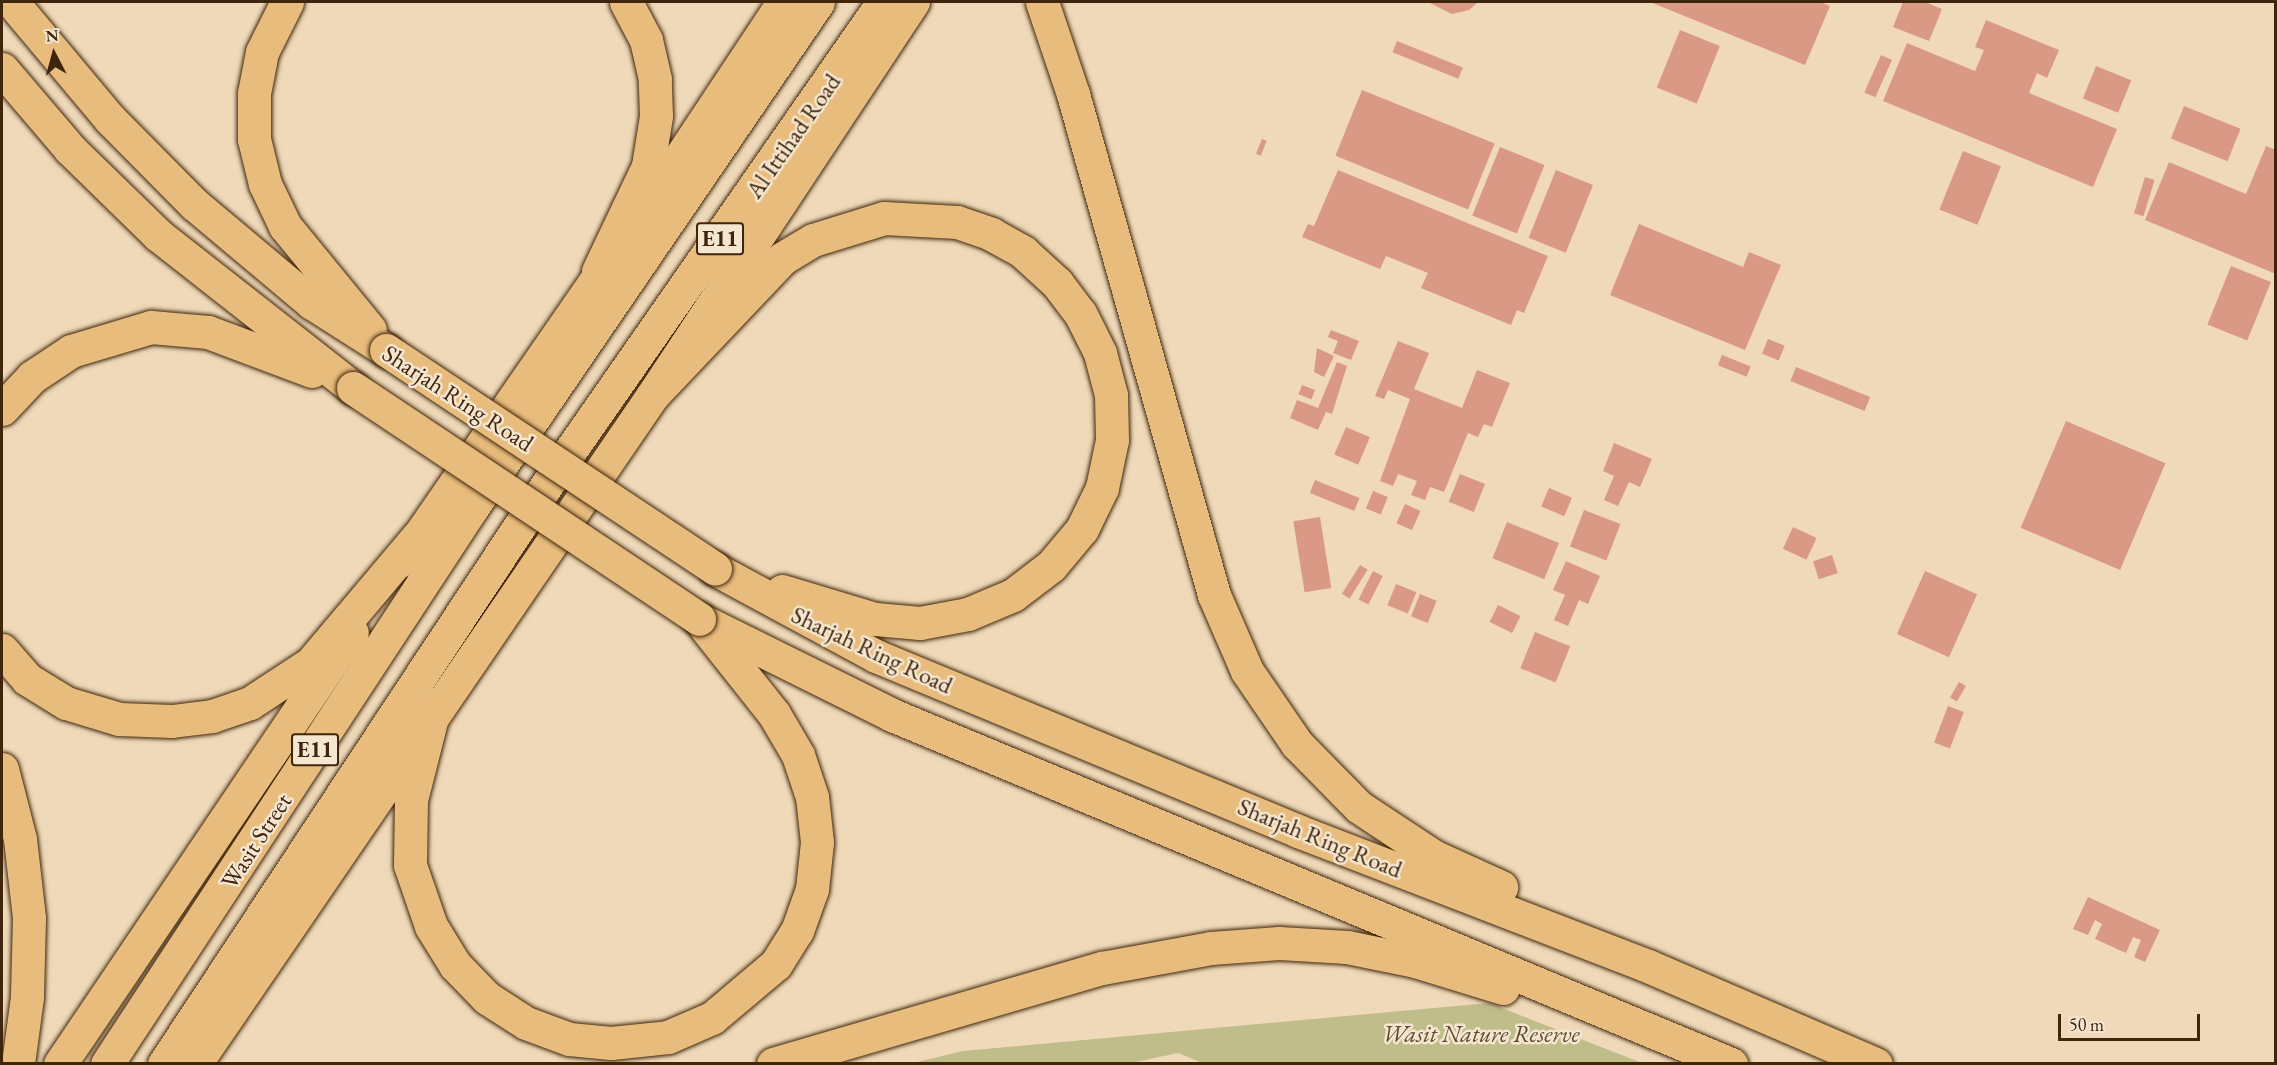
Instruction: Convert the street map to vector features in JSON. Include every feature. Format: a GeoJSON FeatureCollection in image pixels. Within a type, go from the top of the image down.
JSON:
{"type":"FeatureCollection","features":[{"type":"Feature","properties":{"kind":"main road","name":"Sharjah Ring Road"},"geometry":{"type":"LineString","coordinates":[[12,2],[110,119],[194,204],[312,303],[715,569],[876,656],[1298,831],[1648,966],[1876,1064]]}},
{"type":"Feature","properties":{"kind":"main road"},"geometry":{"type":"LineString","coordinates":[[287,2],[262,52],[254,93],[254,139],[265,184],[285,226],[386,350]]}},
{"type":"Feature","properties":{"kind":"main road"},"geometry":{"type":"LineString","coordinates":[[598,271],[648,166],[656,116],[655,79],[646,40],[626,2]]}},
{"type":"Feature","properties":{"kind":"main road"},"geometry":{"type":"LineString","coordinates":[[60,1064],[598,271],[655,195],[783,2]]}},
{"type":"Feature","properties":{"kind":"main road","name":"Wasit Street"},"geometry":{"type":"LineString","coordinates":[[107,1064],[521,436],[818,2]]}},
{"type":"Feature","properties":{"kind":"main road","name":"Al Ittihad Road"},"geometry":{"type":"LineString","coordinates":[[554,474],[883,2]]}},
{"type":"Feature","properties":{"kind":"main road"},"geometry":{"type":"LineString","coordinates":[[195,1064],[652,396],[913,2]]}},
{"type":"Feature","properties":{"kind":"main road"},"geometry":{"type":"LineString","coordinates":[[1042,2],[1073,94],[1214,595],[1247,671],[1270,709],[1326,777],[1395,833],[1574,922],[1648,966]]}},
{"type":"Feature","properties":{"kind":"main road"},"geometry":{"type":"LineString","coordinates":[[1056,2],[1073,94]]}},
{"type":"Feature","properties":{"kind":"main road","name":"Sharjah Ring Road"},"geometry":{"type":"LineString","coordinates":[[2,69],[70,149],[158,235],[352,388],[699,619],[883,711],[1731,1064]]}},
{"type":"Feature","properties":{"kind":"main road"},"geometry":{"type":"LineString","coordinates":[[652,396],[783,258],[813,240],[884,218],[957,222],[1023,252],[1057,283],[1100,353],[1111,395],[1112,440],[1102,488],[1082,529],[1051,566],[1013,595],[968,614],[909,622],[820,604],[715,569]]}},
{"type":"Feature","properties":{"kind":"main road"},"geometry":{"type":"LineString","coordinates":[[2,409],[32,377],[71,351],[151,327],[208,332],[352,388]]}},
{"type":"Feature","properties":{"kind":"main road","name":"Wasit Street"},"geometry":{"type":"LineString","coordinates":[[164,1064],[554,474]]}},
{"type":"Feature","properties":{"kind":"main road"},"geometry":{"type":"LineString","coordinates":[[2,650],[27,679],[66,703],[119,719],[172,721],[212,716],[250,703],[311,663],[417,537]]}},
{"type":"Feature","properties":{"kind":"main road"},"geometry":{"type":"LineString","coordinates":[[431,721],[411,800],[410,865],[431,926],[455,965],[487,998],[516,1017],[569,1039],[611,1043],[668,1036],[712,1018],[776,964],[797,931],[812,889],[817,842],[812,797],[798,755],[774,714],[699,619]]}},
{"type":"Feature","properties":{"kind":"main road"},"geometry":{"type":"LineString","coordinates":[[2,769],[20,839],[29,918],[27,997],[18,1064]]}},
{"type":"Feature","properties":{"kind":"main road"},"geometry":{"type":"LineString","coordinates":[[773,1064],[1102,968],[1211,948],[1279,943],[1347,947],[1415,961],[1682,1044]]}},
{"type":"Feature","properties":{"kind":"green space","name":"Wasit Nature Reserve"},"geometry":{"type":"Polygon","coordinates":[[[1489,1003],[1642,1063],[1205,1064],[1178,1053],[1126,1064],[913,1063],[963,1051],[1489,1003]]]}},
{"type":"Feature","properties":{"kind":"building"},"geometry":{"type":"Polygon","coordinates":[[[1428,2],[1478,2],[1469,10],[1452,14],[1428,2]]]}},
{"type":"Feature","properties":{"kind":"building"},"geometry":{"type":"Polygon","coordinates":[[[1650,2],[1820,2],[1830,6],[1805,65],[1650,2]]]}},
{"type":"Feature","properties":{"kind":"building"},"geometry":{"type":"Polygon","coordinates":[[[1903,2],[1925,2],[1942,9],[1929,41],[1893,27],[1903,2]]]}},
{"type":"Feature","properties":{"kind":"building"},"geometry":{"type":"Polygon","coordinates":[[[1986,20],[2059,50],[2047,78],[2037,73],[2029,93],[2117,129],[2093,187],[1883,101],[1907,43],[1975,71],[1984,50],[1975,47],[1986,20]]]}},
{"type":"Feature","properties":{"kind":"building"},"geometry":{"type":"Polygon","coordinates":[[[1680,30],[1720,46],[1697,104],[1657,87],[1680,30]]]}},
{"type":"Feature","properties":{"kind":"building"},"geometry":{"type":"Polygon","coordinates":[[[1397,41],[1463,68],[1458,79],[1393,52],[1397,41]]]}},
{"type":"Feature","properties":{"kind":"building"},"geometry":{"type":"Polygon","coordinates":[[[1881,55],[1892,60],[1875,97],[1864,92],[1881,55]]]}},
{"type":"Feature","properties":{"kind":"building"},"geometry":{"type":"Polygon","coordinates":[[[2096,66],[2131,80],[2118,113],[2083,98],[2096,66]]]}},
{"type":"Feature","properties":{"kind":"building"},"geometry":{"type":"Polygon","coordinates":[[[1362,90],[1495,144],[1468,209],[1335,156],[1362,90]]]}},
{"type":"Feature","properties":{"kind":"building"},"geometry":{"type":"Polygon","coordinates":[[[2184,106],[2241,129],[2227,161],[2171,138],[2184,106]]]}},
{"type":"Feature","properties":{"kind":"building"},"geometry":{"type":"Polygon","coordinates":[[[1262,139],[1267,141],[1261,156],[1256,154],[1262,139]]]}},
{"type":"Feature","properties":{"kind":"building"},"geometry":{"type":"Polygon","coordinates":[[[2266,146],[2276,150],[2276,274],[2145,220],[2169,162],[2246,194],[2266,146]]]}},
{"type":"Feature","properties":{"kind":"building"},"geometry":{"type":"Polygon","coordinates":[[[1500,147],[1545,165],[1517,234],[1472,216],[1500,147]]]}},
{"type":"Feature","properties":{"kind":"building"},"geometry":{"type":"Polygon","coordinates":[[[1963,151],[2001,166],[1977,225],[1939,209],[1963,151]]]}},
{"type":"Feature","properties":{"kind":"building"},"geometry":{"type":"Polygon","coordinates":[[[1338,170],[1548,256],[1524,313],[1517,310],[1511,325],[1421,288],[1428,273],[1386,256],[1380,269],[1302,237],[1308,224],[1314,226],[1338,170]]]}},
{"type":"Feature","properties":{"kind":"building"},"geometry":{"type":"Polygon","coordinates":[[[1556,170],[1593,185],[1566,253],[1529,238],[1556,170]]]}},
{"type":"Feature","properties":{"kind":"building"},"geometry":{"type":"Polygon","coordinates":[[[2145,177],[2155,180],[2143,216],[2134,213],[2145,177]]]}},
{"type":"Feature","properties":{"kind":"building"},"geometry":{"type":"Polygon","coordinates":[[[1639,224],[1743,267],[1749,252],[1781,265],[1745,350],[1610,295],[1639,224]]]}},
{"type":"Feature","properties":{"kind":"building"},"geometry":{"type":"Polygon","coordinates":[[[2231,266],[2271,282],[2247,341],[2207,324],[2231,266]]]}},
{"type":"Feature","properties":{"kind":"building"},"geometry":{"type":"Polygon","coordinates":[[[1331,330],[1359,341],[1351,360],[1333,353],[1338,341],[1328,337],[1331,330]]]}},
{"type":"Feature","properties":{"kind":"building"},"geometry":{"type":"Polygon","coordinates":[[[1768,339],[1785,346],[1779,361],[1762,354],[1768,339]]]}},
{"type":"Feature","properties":{"kind":"building"},"geometry":{"type":"Polygon","coordinates":[[[1398,341],[1429,353],[1414,389],[1462,408],[1477,370],[1510,383],[1492,427],[1484,424],[1478,437],[1468,433],[1444,492],[1430,487],[1425,500],[1411,495],[1417,481],[1398,474],[1393,486],[1380,481],[1410,399],[1388,390],[1384,399],[1375,396],[1398,341]]]}},
{"type":"Feature","properties":{"kind":"building"},"geometry":{"type":"Polygon","coordinates":[[[1317,348],[1334,356],[1324,377],[1314,372],[1317,348]]]}},
{"type":"Feature","properties":{"kind":"building"},"geometry":{"type":"Polygon","coordinates":[[[1722,355],[1751,367],[1747,377],[1718,365],[1722,355]]]}},
{"type":"Feature","properties":{"kind":"building"},"geometry":{"type":"Polygon","coordinates":[[[1337,362],[1347,366],[1332,414],[1326,412],[1318,430],[1290,418],[1297,400],[1318,408],[1337,362]]]}},
{"type":"Feature","properties":{"kind":"building"},"geometry":{"type":"Polygon","coordinates":[[[1796,367],[1870,397],[1865,411],[1790,381],[1796,367]]]}},
{"type":"Feature","properties":{"kind":"building"},"geometry":{"type":"Polygon","coordinates":[[[1302,385],[1315,390],[1311,399],[1298,394],[1302,385]]]}},
{"type":"Feature","properties":{"kind":"building"},"geometry":{"type":"Polygon","coordinates":[[[2066,421],[2165,463],[2120,570],[2021,528],[2066,421]]]}},
{"type":"Feature","properties":{"kind":"building"},"geometry":{"type":"Polygon","coordinates":[[[1346,427],[1370,437],[1358,465],[1334,455],[1346,427]]]}},
{"type":"Feature","properties":{"kind":"building"},"geometry":{"type":"Polygon","coordinates":[[[1614,443],[1652,459],[1640,487],[1629,482],[1618,506],[1604,500],[1614,476],[1603,471],[1614,443]]]}},
{"type":"Feature","properties":{"kind":"building"},"geometry":{"type":"Polygon","coordinates":[[[1460,474],[1485,484],[1474,512],[1449,502],[1460,474]]]}},
{"type":"Feature","properties":{"kind":"building"},"geometry":{"type":"Polygon","coordinates":[[[1315,480],[1360,498],[1354,511],[1310,493],[1315,480]]]}},
{"type":"Feature","properties":{"kind":"building"},"geometry":{"type":"Polygon","coordinates":[[[1549,488],[1572,498],[1564,516],[1541,506],[1549,488]]]}},
{"type":"Feature","properties":{"kind":"building"},"geometry":{"type":"Polygon","coordinates":[[[1373,491],[1388,497],[1381,515],[1366,509],[1373,491]]]}},
{"type":"Feature","properties":{"kind":"building"},"geometry":{"type":"Polygon","coordinates":[[[1405,504],[1421,511],[1412,530],[1396,523],[1405,504]]]}},
{"type":"Feature","properties":{"kind":"building"},"geometry":{"type":"Polygon","coordinates":[[[1584,510],[1620,524],[1606,560],[1570,546],[1584,510]]]}},
{"type":"Feature","properties":{"kind":"building"},"geometry":{"type":"Polygon","coordinates":[[[1320,517],[1331,588],[1305,592],[1293,521],[1320,517]]]}},
{"type":"Feature","properties":{"kind":"building"},"geometry":{"type":"Polygon","coordinates":[[[1507,522],[1559,543],[1544,579],[1492,558],[1507,522]]]}},
{"type":"Feature","properties":{"kind":"building"},"geometry":{"type":"Polygon","coordinates":[[[1793,527],[1817,538],[1806,560],[1783,549],[1793,527]]]}},
{"type":"Feature","properties":{"kind":"building"},"geometry":{"type":"Polygon","coordinates":[[[1832,555],[1838,573],[1819,579],[1813,561],[1832,555]]]}},
{"type":"Feature","properties":{"kind":"building"},"geometry":{"type":"Polygon","coordinates":[[[1566,561],[1600,576],[1588,604],[1579,600],[1568,626],[1554,620],[1565,595],[1553,590],[1566,561]]]}},
{"type":"Feature","properties":{"kind":"building"},"geometry":{"type":"Polygon","coordinates":[[[1360,565],[1368,570],[1350,599],[1342,594],[1360,565]]]}},
{"type":"Feature","properties":{"kind":"building"},"geometry":{"type":"Polygon","coordinates":[[[1373,571],[1383,576],[1368,605],[1358,600],[1373,571]]]}},
{"type":"Feature","properties":{"kind":"building"},"geometry":{"type":"Polygon","coordinates":[[[1925,571],[1977,594],[1949,657],[1897,634],[1925,571]]]}},
{"type":"Feature","properties":{"kind":"building"},"geometry":{"type":"Polygon","coordinates":[[[1396,584],[1416,592],[1408,614],[1387,605],[1396,584]]]}},
{"type":"Feature","properties":{"kind":"building"},"geometry":{"type":"Polygon","coordinates":[[[1420,594],[1437,601],[1428,623],[1411,616],[1420,594]]]}},
{"type":"Feature","properties":{"kind":"building"},"geometry":{"type":"Polygon","coordinates":[[[1498,605],[1520,616],[1512,633],[1490,622],[1498,605]]]}},
{"type":"Feature","properties":{"kind":"building"},"geometry":{"type":"Polygon","coordinates":[[[1535,632],[1570,646],[1556,682],[1520,668],[1535,632]]]}},
{"type":"Feature","properties":{"kind":"building"},"geometry":{"type":"Polygon","coordinates":[[[1959,682],[1966,686],[1957,702],[1950,698],[1959,682]]]}},
{"type":"Feature","properties":{"kind":"building"},"geometry":{"type":"Polygon","coordinates":[[[1948,706],[1964,712],[1950,749],[1934,742],[1948,706]]]}},
{"type":"Feature","properties":{"kind":"building"},"geometry":{"type":"Polygon","coordinates":[[[2088,897],[2160,930],[2145,962],[2134,957],[2141,940],[2133,937],[2126,953],[2095,939],[2102,924],[2095,920],[2088,935],[2073,929],[2088,897]]]}}]}
